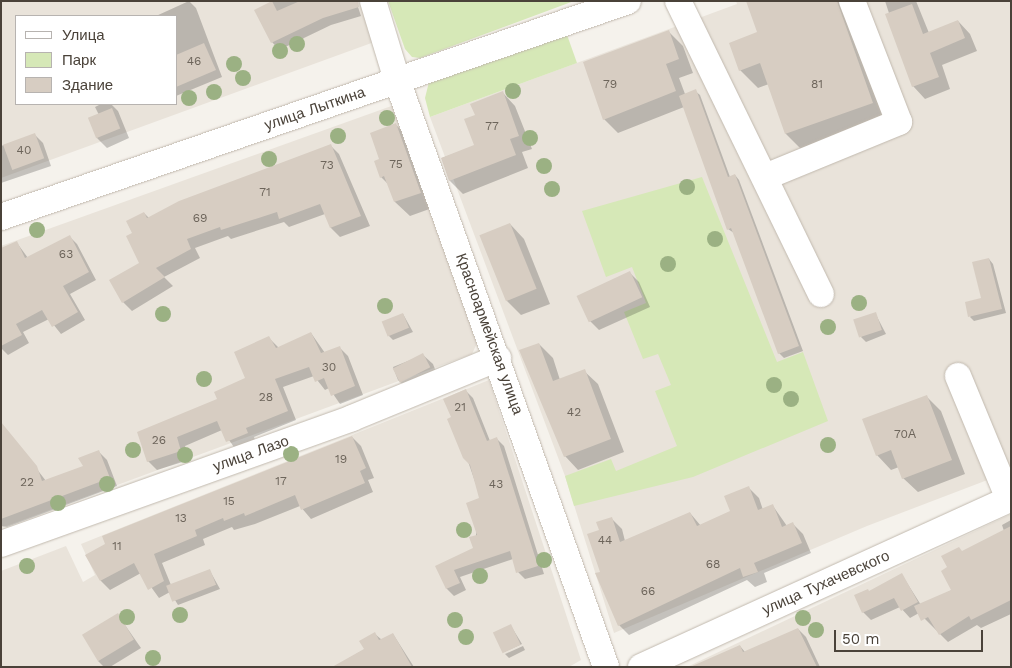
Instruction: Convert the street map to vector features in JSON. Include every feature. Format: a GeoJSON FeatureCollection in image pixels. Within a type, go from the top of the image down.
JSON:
{"type":"FeatureCollection","features":[{"type":"Feature","properties":{"kind":"street","name":"Красноармейская улица"},"geometry":{"type":"LineString","coordinates":[[373,1],[397,80],[498,358],[606,667]]}},
{"type":"Feature","properties":{"kind":"street","name":"улица Лыткина"},"geometry":{"type":"LineString","coordinates":[[1,217],[397,80],[600,6],[628,1]]}},
{"type":"Feature","properties":{"kind":"street"},"geometry":{"type":"LineString","coordinates":[[678,1],[821,294]]}},
{"type":"Feature","properties":{"kind":"street"},"geometry":{"type":"LineString","coordinates":[[764,177],[899,122],[852,1]]}},
{"type":"Feature","properties":{"kind":"street","name":"улица Лазо"},"geometry":{"type":"LineString","coordinates":[[1,544],[352,418],[498,358]]}},
{"type":"Feature","properties":{"kind":"street"},"geometry":{"type":"LineString","coordinates":[[958,376],[1010,499]]}},
{"type":"Feature","properties":{"kind":"street","name":"улица Тухачевского"},"geometry":{"type":"LineString","coordinates":[[641,667],[1010,499]]}},
{"type":"Feature","properties":{"kind":"shaded area"},"geometry":{"type":"Polygon","coordinates":[[[1,1],[364,1],[377,41],[1,178],[1,1]]]}},
{"type":"Feature","properties":{"kind":"shaded area"},"geometry":{"type":"Polygon","coordinates":[[[736,1],[1011,1],[1011,471],[867,526],[614,633],[565,476],[430,117],[737,4],[736,1]]]}},
{"type":"Feature","properties":{"kind":"shaded area"},"geometry":{"type":"Polygon","coordinates":[[[397,104],[479,339],[472,354],[1,528],[1,246],[397,104]]]}},
{"type":"Feature","properties":{"kind":"shaded area"},"geometry":{"type":"Polygon","coordinates":[[[489,380],[581,660],[569,667],[1,667],[1,571],[66,546],[83,582],[95,575],[81,544],[489,380]]]}},
{"type":"Feature","properties":{"kind":"shaded area"},"geometry":{"type":"Polygon","coordinates":[[[1011,514],[1011,667],[687,667],[907,563],[1011,514]]]}},
{"type":"Feature","properties":{"kind":"green space"},"geometry":{"type":"Polygon","coordinates":[[[388,1],[574,1],[420,58],[412,57],[405,49],[388,1]]]}},
{"type":"Feature","properties":{"kind":"green space"},"geometry":{"type":"Polygon","coordinates":[[[566,32],[577,63],[430,117],[425,98],[429,82],[566,32]]]}},
{"type":"Feature","properties":{"kind":"green space"},"geometry":{"type":"Polygon","coordinates":[[[702,177],[777,362],[803,352],[828,421],[693,477],[574,506],[565,476],[611,459],[616,471],[677,446],[655,391],[671,385],[658,354],[643,359],[624,312],[646,303],[632,267],[606,277],[582,211],[702,177]]]}},
{"type":"Feature","properties":{"kind":"building"},"geometry":{"type":"Polygon","coordinates":[[[272,1],[277,11],[300,1],[358,1],[359,7],[323,18],[271,43],[254,10],[272,1]]]}},
{"type":"Feature","properties":{"kind":"building"},"geometry":{"type":"Polygon","coordinates":[[[746,1],[837,1],[873,103],[785,134],[760,63],[739,71],[729,43],[757,32],[746,1]]]}},
{"type":"Feature","properties":{"kind":"building"},"geometry":{"type":"Polygon","coordinates":[[[912,4],[923,34],[958,20],[965,38],[930,53],[939,77],[912,87],[885,14],[912,4]]]}},
{"type":"Feature","properties":{"kind":"building"},"geometry":{"type":"Polygon","coordinates":[[[669,30],[679,59],[666,64],[676,91],[603,120],[583,62],[669,30]]]}},
{"type":"Feature","properties":{"kind":"building"},"geometry":{"type":"Polygon","coordinates":[[[204,43],[216,70],[178,86],[178,54],[204,43]]]}},
{"type":"Feature","properties":{"kind":"building"},"geometry":{"type":"Polygon","coordinates":[[[696,89],[728,177],[735,174],[799,346],[778,354],[731,228],[727,230],[679,96],[696,89]]]}},
{"type":"Feature","properties":{"kind":"building"},"geometry":{"type":"Polygon","coordinates":[[[503,91],[519,136],[510,139],[516,155],[449,181],[441,158],[474,145],[464,119],[475,115],[470,104],[503,91]]]}},
{"type":"Feature","properties":{"kind":"building"},"geometry":{"type":"Polygon","coordinates":[[[112,108],[120,128],[96,138],[88,118],[112,108]]]}},
{"type":"Feature","properties":{"kind":"building"},"geometry":{"type":"Polygon","coordinates":[[[396,123],[421,193],[394,202],[384,176],[380,178],[374,161],[379,159],[370,133],[396,123]]]}},
{"type":"Feature","properties":{"kind":"building"},"geometry":{"type":"Polygon","coordinates":[[[35,133],[44,158],[12,170],[3,145],[35,133]]]}},
{"type":"Feature","properties":{"kind":"building"},"geometry":{"type":"Polygon","coordinates":[[[331,144],[361,216],[330,228],[320,204],[279,219],[277,212],[221,230],[220,227],[187,239],[191,249],[156,268],[165,277],[122,303],[109,280],[139,263],[126,236],[132,233],[126,221],[144,212],[147,218],[179,201],[331,144]]]}},
{"type":"Feature","properties":{"kind":"building"},"geometry":{"type":"Polygon","coordinates":[[[510,223],[537,289],[506,301],[479,235],[510,223]]]}},
{"type":"Feature","properties":{"kind":"building"},"geometry":{"type":"Polygon","coordinates":[[[70,235],[89,272],[63,286],[78,312],[52,327],[42,310],[16,324],[22,335],[1,346],[1,248],[17,241],[25,258],[70,235]]]}},
{"type":"Feature","properties":{"kind":"building"},"geometry":{"type":"Polygon","coordinates":[[[989,258],[1002,309],[968,317],[965,302],[981,298],[972,262],[989,258]]]}},
{"type":"Feature","properties":{"kind":"building"},"geometry":{"type":"Polygon","coordinates":[[[630,271],[642,297],[589,322],[577,296],[630,271]]]}},
{"type":"Feature","properties":{"kind":"building"},"geometry":{"type":"Polygon","coordinates":[[[876,312],[882,330],[859,337],[853,319],[876,312]]]}},
{"type":"Feature","properties":{"kind":"building"},"geometry":{"type":"Polygon","coordinates":[[[403,313],[409,328],[388,336],[382,322],[403,313]]]}},
{"type":"Feature","properties":{"kind":"building"},"geometry":{"type":"Polygon","coordinates":[[[311,332],[321,353],[340,346],[355,386],[331,396],[324,378],[315,382],[309,367],[275,379],[288,411],[246,428],[248,433],[226,442],[217,421],[177,437],[181,451],[147,462],[137,432],[217,399],[214,392],[245,378],[234,352],[269,336],[276,348],[311,332]]]}},
{"type":"Feature","properties":{"kind":"building"},"geometry":{"type":"Polygon","coordinates":[[[539,343],[553,381],[585,369],[611,439],[564,457],[519,350],[539,343]]]}},
{"type":"Feature","properties":{"kind":"building"},"geometry":{"type":"Polygon","coordinates":[[[423,353],[430,367],[400,383],[393,368],[423,353]]]}},
{"type":"Feature","properties":{"kind":"building"},"geometry":{"type":"Polygon","coordinates":[[[466,389],[487,441],[497,437],[538,566],[516,573],[510,551],[454,570],[460,583],[446,589],[435,566],[473,548],[469,537],[477,535],[466,503],[479,498],[470,465],[463,458],[447,419],[451,417],[443,399],[466,389]]]}},
{"type":"Feature","properties":{"kind":"building"},"geometry":{"type":"Polygon","coordinates":[[[927,395],[952,460],[902,479],[891,450],[876,456],[862,419],[927,395]]]}},
{"type":"Feature","properties":{"kind":"building"},"geometry":{"type":"Polygon","coordinates":[[[1,422],[37,466],[42,481],[83,466],[78,458],[99,450],[110,478],[1,519],[1,422]]]}},
{"type":"Feature","properties":{"kind":"building"},"geometry":{"type":"Polygon","coordinates":[[[352,436],[366,468],[360,471],[365,483],[301,510],[295,495],[245,516],[244,513],[224,521],[223,518],[195,530],[197,536],[154,554],[164,581],[148,590],[134,563],[100,581],[85,555],[105,544],[102,536],[352,436]]]}},
{"type":"Feature","properties":{"kind":"building"},"geometry":{"type":"Polygon","coordinates":[[[749,486],[758,510],[773,504],[782,527],[793,522],[802,543],[754,563],[758,572],[743,577],[740,568],[618,626],[595,573],[600,572],[587,534],[599,530],[596,522],[612,517],[620,542],[690,512],[697,526],[730,511],[724,496],[749,486]]]}},
{"type":"Feature","properties":{"kind":"building"},"geometry":{"type":"Polygon","coordinates":[[[1011,526],[1011,600],[971,620],[969,616],[939,635],[928,617],[921,621],[914,606],[951,590],[941,571],[947,567],[941,556],[959,547],[962,551],[1011,526]]]}},
{"type":"Feature","properties":{"kind":"building"},"geometry":{"type":"Polygon","coordinates":[[[210,569],[216,585],[172,602],[166,586],[210,569]]]}},
{"type":"Feature","properties":{"kind":"building"},"geometry":{"type":"Polygon","coordinates":[[[902,573],[918,602],[901,611],[894,598],[862,613],[854,595],[868,589],[869,591],[902,573]]]}},
{"type":"Feature","properties":{"kind":"building"},"geometry":{"type":"Polygon","coordinates":[[[118,613],[134,640],[98,661],[82,635],[118,613]]]}},
{"type":"Feature","properties":{"kind":"building"},"geometry":{"type":"Polygon","coordinates":[[[511,624],[521,645],[503,653],[493,632],[511,624]]]}},
{"type":"Feature","properties":{"kind":"building"},"geometry":{"type":"Polygon","coordinates":[[[798,628],[817,667],[690,667],[740,645],[743,652],[798,628]]]}},
{"type":"Feature","properties":{"kind":"building"},"geometry":{"type":"Polygon","coordinates":[[[375,632],[379,640],[393,633],[412,667],[332,667],[364,649],[359,641],[375,632]]]}}]}
